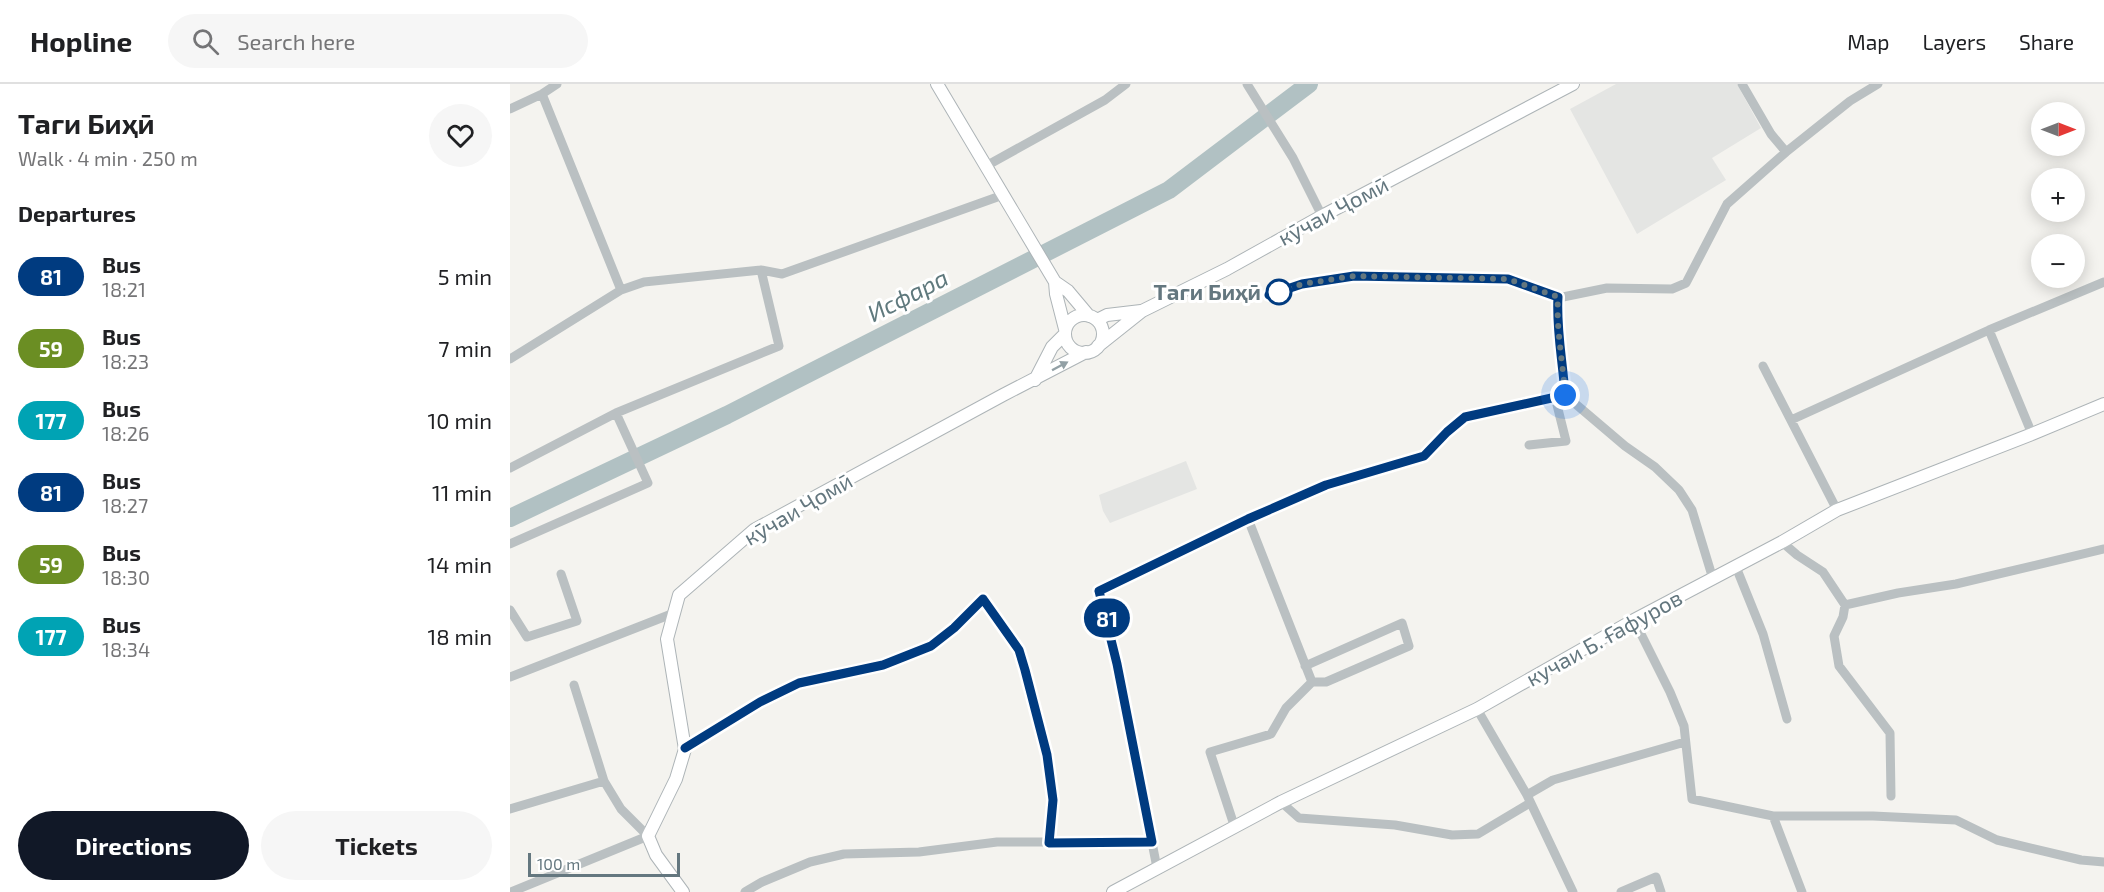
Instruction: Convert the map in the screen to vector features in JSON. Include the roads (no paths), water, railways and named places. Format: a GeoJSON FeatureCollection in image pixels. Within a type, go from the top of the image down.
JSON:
{"type":"FeatureCollection","features":[{"type":"Feature","properties":{"kind":"main road"},"geometry":{"type":"LineString","coordinates":[[937,84],[1053,278],[1070,346],[1080,352],[1086,352],[1098,346],[1102,330],[1068,291],[1053,278]]}},
{"type":"Feature","properties":{"kind":"main road","name":"кӯчаи Ҷомӣ"},"geometry":{"type":"LineString","coordinates":[[1098,346],[1142,311],[1227,269],[1322,216],[1572,84]]}},
{"type":"Feature","properties":{"kind":"main road"},"geometry":{"type":"LineString","coordinates":[[1034,380],[1052,347],[1072,319],[1077,316],[1093,318],[1142,311]]}},
{"type":"Feature","properties":{"kind":"main road","name":"кӯчаи Ҷомӣ"},"geometry":{"type":"LineString","coordinates":[[648,836],[676,779],[685,748],[666,639],[679,594],[754,530],[1086,352]]}},
{"type":"Feature","properties":{"kind":"main road","name":"кучаи Б. Ғафуров"},"geometry":{"type":"LineString","coordinates":[[1113,892],[1281,802],[1477,709],[1634,620],[1736,567],[1837,510],[2104,404]]}},
{"type":"Feature","properties":{"kind":"main road"},"geometry":{"type":"LineString","coordinates":[[648,836],[656,855],[682,892]]}},
{"type":"Feature","properties":{"kind":"street"},"geometry":{"type":"LineString","coordinates":[[510,109],[557,84]]}},
{"type":"Feature","properties":{"kind":"street"},"geometry":{"type":"LineString","coordinates":[[986,166],[1105,100],[1126,84]]}},
{"type":"Feature","properties":{"kind":"street"},"geometry":{"type":"LineString","coordinates":[[1742,84],[1771,134],[1786,152]]}},
{"type":"Feature","properties":{"kind":"street"},"geometry":{"type":"LineString","coordinates":[[1269,295],[1302,284],[1354,276],[1508,279],[1558,297],[1606,288],[1671,290],[1686,283],[1727,204],[1786,152],[1850,101],[1878,84]]}},
{"type":"Feature","properties":{"kind":"street"},"geometry":{"type":"LineString","coordinates":[[1249,88],[1293,158],[1322,216]]}},
{"type":"Feature","properties":{"kind":"street"},"geometry":{"type":"LineString","coordinates":[[542,94],[621,290]]}},
{"type":"Feature","properties":{"kind":"street"},"geometry":{"type":"LineString","coordinates":[[510,359],[621,290],[644,282],[761,270],[782,274],[1004,195]]}},
{"type":"Feature","properties":{"kind":"street"},"geometry":{"type":"LineString","coordinates":[[510,468],[616,412],[779,346],[761,270]]}},
{"type":"Feature","properties":{"kind":"street"},"geometry":{"type":"LineString","coordinates":[[1791,420],[1989,330],[2104,282]]}},
{"type":"Feature","properties":{"kind":"street"},"geometry":{"type":"LineString","coordinates":[[1529,445],[1566,441],[1560,396],[1564,369],[1557,323],[1558,297]]}},
{"type":"Feature","properties":{"kind":"street"},"geometry":{"type":"LineString","coordinates":[[1989,330],[2032,434]]}},
{"type":"Feature","properties":{"kind":"street"},"geometry":{"type":"LineString","coordinates":[[1763,366],[1837,510]]}},
{"type":"Feature","properties":{"kind":"street"},"geometry":{"type":"LineString","coordinates":[[1157,868],[1117,664],[1099,591],[1248,519],[1326,485],[1424,456],[1465,417],[1560,396]]}},
{"type":"Feature","properties":{"kind":"street"},"geometry":{"type":"LineString","coordinates":[[1560,396],[1655,467],[1679,490],[1692,510],[1713,579]]}},
{"type":"Feature","properties":{"kind":"street"},"geometry":{"type":"LineString","coordinates":[[510,544],[648,483],[616,412]]}},
{"type":"Feature","properties":{"kind":"street"},"geometry":{"type":"LineString","coordinates":[[1248,519],[1312,682]]}},
{"type":"Feature","properties":{"kind":"street"},"geometry":{"type":"LineString","coordinates":[[1782,542],[1823,573],[1845,605],[1843,617],[1834,636],[1839,666],[1890,733],[1891,796]]}},
{"type":"Feature","properties":{"kind":"street"},"geometry":{"type":"LineString","coordinates":[[1845,605],[1898,593],[1956,584],[2104,549]]}},
{"type":"Feature","properties":{"kind":"street"},"geometry":{"type":"LineString","coordinates":[[1736,567],[1763,634],[1787,719]]}},
{"type":"Feature","properties":{"kind":"street"},"geometry":{"type":"LineString","coordinates":[[510,610],[527,637],[577,621],[561,574]]}},
{"type":"Feature","properties":{"kind":"street"},"geometry":{"type":"LineString","coordinates":[[685,748],[760,702],[799,683],[883,665],[931,646],[954,628],[983,599],[1019,650],[1025,670],[1047,755],[1053,800],[1049,843]]}},
{"type":"Feature","properties":{"kind":"street"},"geometry":{"type":"LineString","coordinates":[[510,678],[674,612]]}},
{"type":"Feature","properties":{"kind":"street"},"geometry":{"type":"LineString","coordinates":[[1634,620],[1670,692],[1684,726],[1692,799],[1773,816],[1874,816],[1956,820],[1997,840],[2081,860],[2104,862]]}},
{"type":"Feature","properties":{"kind":"street"},"geometry":{"type":"LineString","coordinates":[[1235,828],[1210,752],[1271,734],[1286,708],[1312,682],[1326,682],[1409,646],[1402,623],[1305,666]]}},
{"type":"Feature","properties":{"kind":"street"},"geometry":{"type":"LineString","coordinates":[[511,892],[648,836],[621,809],[604,781],[574,686]]}},
{"type":"Feature","properties":{"kind":"street"},"geometry":{"type":"LineString","coordinates":[[1477,709],[1528,799],[1572,892]]}},
{"type":"Feature","properties":{"kind":"street"},"geometry":{"type":"LineString","coordinates":[[1281,802],[1299,818],[1395,825],[1452,836],[1478,834],[1553,780],[1684,742]]}},
{"type":"Feature","properties":{"kind":"street"},"geometry":{"type":"LineString","coordinates":[[510,809],[604,781]]}},
{"type":"Feature","properties":{"kind":"street"},"geometry":{"type":"LineString","coordinates":[[1773,816],[1802,892]]}},
{"type":"Feature","properties":{"kind":"street"},"geometry":{"type":"LineString","coordinates":[[745,892],[762,882],[810,862],[843,854],[920,852],[997,842],[1152,842]]}},
{"type":"Feature","properties":{"kind":"street"},"geometry":{"type":"LineString","coordinates":[[1621,892],[1656,877],[1661,892]]}},
{"type":"Feature","properties":{"kind":"waterway","name":"Исфара"},"geometry":{"type":"LineString","coordinates":[[510,518],[727,415],[1169,190],[1309,84]]}},
{"type":"Feature","properties":{"kind":"place","name":"Таги Биҳӣ"},"geometry":{"type":"Point","coordinates":[1279,292]}}]}
